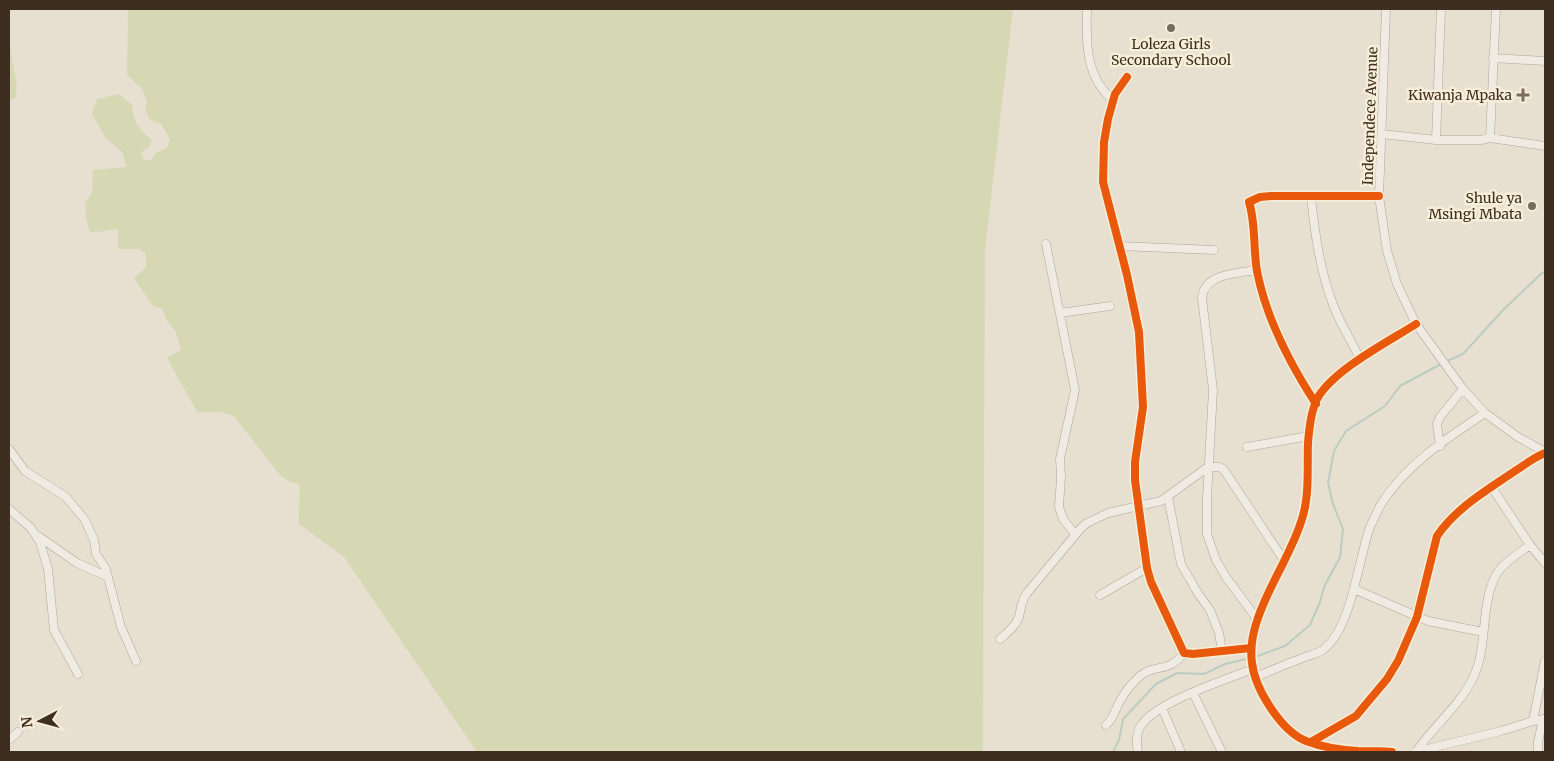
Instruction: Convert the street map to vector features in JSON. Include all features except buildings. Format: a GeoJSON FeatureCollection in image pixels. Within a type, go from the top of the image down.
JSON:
{"type":"FeatureCollection","features":[{"type":"Feature","properties":{"kind":"street"},"geometry":{"type":"LineString","coordinates":[[1087,9],[1086,35],[1090,63],[1100,84],[1113,100]]}},
{"type":"Feature","properties":{"kind":"street","name":"Independece Avenue"},"geometry":{"type":"LineString","coordinates":[[1386,9],[1379,196],[1387,251],[1397,284],[1416,324],[1463,389],[1485,413],[1544,455]]}},
{"type":"Feature","properties":{"kind":"street"},"geometry":{"type":"LineString","coordinates":[[1436,140],[1441,9]]}},
{"type":"Feature","properties":{"kind":"street"},"geometry":{"type":"LineString","coordinates":[[1490,138],[1496,9]]}},
{"type":"Feature","properties":{"kind":"street"},"geometry":{"type":"LineString","coordinates":[[1493,58],[1545,61]]}},
{"type":"Feature","properties":{"kind":"street"},"geometry":{"type":"LineString","coordinates":[[1127,77],[1113,100],[1104,142],[1102,175],[1104,191],[1120,246],[1137,320],[1143,407],[1135,472],[1137,506],[1147,568],[1151,582],[1184,652]]}},
{"type":"Feature","properties":{"kind":"street"},"geometry":{"type":"LineString","coordinates":[[1382,134],[1436,140],[1481,140],[1490,138],[1545,146]]}},
{"type":"Feature","properties":{"kind":"street"},"geometry":{"type":"LineString","coordinates":[[1316,404],[1302,382],[1280,339],[1266,304],[1257,270],[1252,212],[1249,202],[1260,196],[1379,196]]}},
{"type":"Feature","properties":{"kind":"street"},"geometry":{"type":"LineString","coordinates":[[1311,197],[1316,246],[1325,282],[1335,309],[1360,359]]}},
{"type":"Feature","properties":{"kind":"street"},"geometry":{"type":"LineString","coordinates":[[1046,244],[1074,390],[1060,459],[1059,507],[1063,519],[1075,534]]}},
{"type":"Feature","properties":{"kind":"street"},"geometry":{"type":"LineString","coordinates":[[1120,246],[1214,250]]}},
{"type":"Feature","properties":{"kind":"street"},"geometry":{"type":"LineString","coordinates":[[1257,270],[1219,277],[1212,281],[1202,293],[1213,390],[1206,521],[1210,544],[1216,560],[1257,619]]}},
{"type":"Feature","properties":{"kind":"street"},"geometry":{"type":"LineString","coordinates":[[1060,313],[1110,306]]}},
{"type":"Feature","properties":{"kind":"street"},"geometry":{"type":"LineString","coordinates":[[1392,752],[1357,752],[1332,748],[1298,736],[1283,724],[1270,706],[1254,670],[1251,648],[1257,619],[1298,533],[1305,510],[1309,436],[1316,404],[1322,393],[1335,379],[1360,359],[1416,324]]}},
{"type":"Feature","properties":{"kind":"street"},"geometry":{"type":"LineString","coordinates":[[1440,446],[1437,424],[1463,389]]}},
{"type":"Feature","properties":{"kind":"street"},"geometry":{"type":"LineString","coordinates":[[1136,750],[1138,731],[1144,722],[1162,708],[1193,693],[1254,670],[1323,650],[1342,626],[1354,589],[1370,526],[1393,487],[1404,475],[1440,446],[1485,413]]}},
{"type":"Feature","properties":{"kind":"street"},"geometry":{"type":"LineString","coordinates":[[1247,447],[1309,436]]}},
{"type":"Feature","properties":{"kind":"street"},"geometry":{"type":"LineString","coordinates":[[9,449],[26,471],[66,497],[85,520],[94,540],[96,554],[106,569],[121,627],[136,661]]}},
{"type":"Feature","properties":{"kind":"street"},"geometry":{"type":"LineString","coordinates":[[1312,742],[1356,716],[1372,698],[1398,661],[1417,617],[1437,536],[1458,512],[1492,486],[1544,455]]}},
{"type":"Feature","properties":{"kind":"street"},"geometry":{"type":"LineString","coordinates":[[1000,639],[1006,635],[1018,619],[1023,599],[1027,593],[1075,534],[1087,523],[1108,513],[1156,503],[1168,497],[1208,467],[1220,467],[1224,470],[1285,562]]}},
{"type":"Feature","properties":{"kind":"street"},"geometry":{"type":"LineString","coordinates":[[1492,486],[1530,545],[1545,563]]}},
{"type":"Feature","properties":{"kind":"street"},"geometry":{"type":"LineString","coordinates":[[1168,497],[1181,564],[1198,595],[1210,610],[1219,633],[1222,651]]}},
{"type":"Feature","properties":{"kind":"street"},"geometry":{"type":"LineString","coordinates":[[9,509],[37,535],[77,564],[107,575]]}},
{"type":"Feature","properties":{"kind":"street"},"geometry":{"type":"LineString","coordinates":[[37,535],[48,569],[54,630],[78,674]]}},
{"type":"Feature","properties":{"kind":"street"},"geometry":{"type":"LineString","coordinates":[[1416,752],[1470,684],[1479,664],[1490,592],[1496,576],[1501,568],[1530,545]]}},
{"type":"Feature","properties":{"kind":"street"},"geometry":{"type":"LineString","coordinates":[[1100,595],[1147,568]]}},
{"type":"Feature","properties":{"kind":"street"},"geometry":{"type":"LineString","coordinates":[[1354,589],[1428,622],[1483,632]]}},
{"type":"Feature","properties":{"kind":"street"},"geometry":{"type":"LineString","coordinates":[[1184,652],[1193,654],[1251,648]]}},
{"type":"Feature","properties":{"kind":"street"},"geometry":{"type":"LineString","coordinates":[[1106,725],[1112,720],[1128,688],[1140,676],[1147,671],[1170,666],[1184,652]]}},
{"type":"Feature","properties":{"kind":"street"},"geometry":{"type":"LineString","coordinates":[[1533,721],[1545,661]]}},
{"type":"Feature","properties":{"kind":"street"},"geometry":{"type":"LineString","coordinates":[[1193,693],[1222,752]]}},
{"type":"Feature","properties":{"kind":"street"},"geometry":{"type":"LineString","coordinates":[[1162,708],[1181,752]]}},
{"type":"Feature","properties":{"kind":"street"},"geometry":{"type":"LineString","coordinates":[[1416,752],[1544,719],[1538,742],[1538,752]]}},
{"type":"Feature","properties":{"kind":"street"},"geometry":{"type":"LineString","coordinates":[[9,740],[18,732]]}},
{"type":"Feature","properties":{"kind":"green space"},"geometry":{"type":"Polygon","coordinates":[[[128,9],[1013,9],[985,250],[983,752],[477,752],[344,557],[299,524],[299,484],[290,482],[280,475],[233,415],[219,412],[197,412],[167,358],[181,350],[176,332],[167,321],[162,309],[152,305],[134,278],[146,267],[146,255],[140,249],[118,249],[118,230],[90,232],[86,219],[85,203],[92,193],[93,170],[126,167],[123,153],[105,137],[92,114],[97,99],[119,94],[132,105],[138,125],[152,140],[149,147],[141,153],[144,160],[151,160],[156,153],[167,148],[170,139],[161,124],[149,119],[145,109],[147,102],[142,89],[127,75],[128,9]]]}},
{"type":"Feature","properties":{"kind":"green space"},"geometry":{"type":"Polygon","coordinates":[[[9,43],[17,86],[15,99],[9,99],[9,43]]]}},
{"type":"Feature","properties":{"kind":"waterway"},"geometry":{"type":"LineString","coordinates":[[1445,362],[1463,354],[1503,310],[1545,272]]}},
{"type":"Feature","properties":{"kind":"waterway"},"geometry":{"type":"LineString","coordinates":[[1255,657],[1285,646],[1310,625],[1324,587],[1340,557],[1343,529],[1333,504],[1328,483],[1334,451],[1346,431],[1385,406],[1400,386],[1441,364]]}},
{"type":"Feature","properties":{"kind":"waterway"},"geometry":{"type":"LineString","coordinates":[[1113,752],[1119,740],[1123,719],[1156,684],[1177,673],[1204,674],[1225,664],[1250,658]]}},
{"type":"Feature","properties":{"kind":"cycle path"},"geometry":{"type":"LineString","coordinates":[[1127,77],[1115,94],[1108,119],[1104,142],[1103,182],[1127,275],[1139,332],[1143,407],[1135,462],[1135,480],[1147,568],[1151,582],[1184,653],[1193,654],[1251,648]]}},
{"type":"Feature","properties":{"kind":"cycle path"},"geometry":{"type":"LineString","coordinates":[[1316,404],[1288,357],[1266,306],[1257,271],[1253,219],[1249,202],[1260,197],[1271,196],[1379,196]]}},
{"type":"Feature","properties":{"kind":"cycle path"},"geometry":{"type":"LineString","coordinates":[[1392,752],[1332,748],[1306,741],[1297,736],[1287,728],[1271,708],[1258,685],[1251,658],[1258,618],[1291,547],[1304,513],[1307,493],[1309,432],[1317,399],[1325,388],[1348,367],[1416,324]]}},
{"type":"Feature","properties":{"kind":"cycle path"},"geometry":{"type":"LineString","coordinates":[[1311,742],[1356,716],[1387,679],[1398,661],[1417,617],[1437,536],[1445,526],[1463,508],[1483,493],[1545,453]]}},
{"type":"Feature","properties":{"kind":"place","name":"Loleza Girls Secondary School"},"geometry":{"type":"Point","coordinates":[1171,28]}},
{"type":"Feature","properties":{"kind":"place","name":"Kiwanja Mpaka"},"geometry":{"type":"Point","coordinates":[1523,95]}},
{"type":"Feature","properties":{"kind":"place","name":"Shule ya Msingi Mbata"},"geometry":{"type":"Point","coordinates":[1532,206]}}]}
